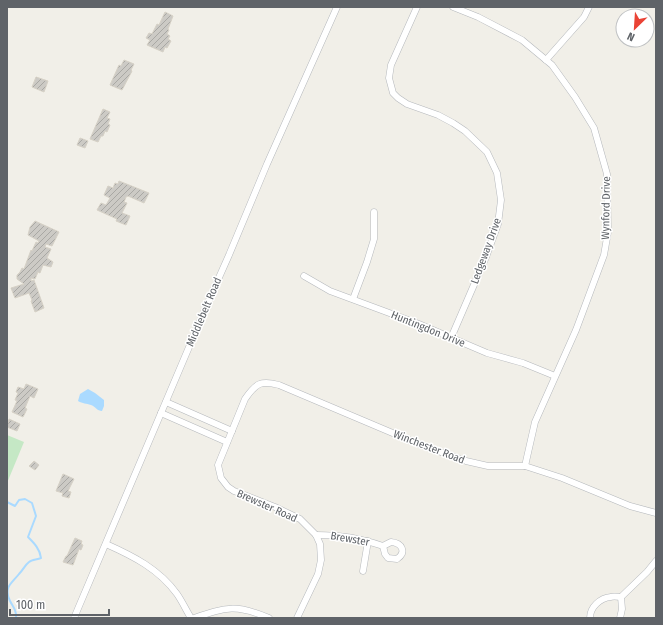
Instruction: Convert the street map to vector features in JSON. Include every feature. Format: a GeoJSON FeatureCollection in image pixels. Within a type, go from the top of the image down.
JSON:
{"type":"FeatureCollection","features":[{"type":"Feature","properties":{"kind":"street","name":"Middlebelt Road"},"geometry":{"type":"LineString","coordinates":[[74,618],[267,164],[337,7]]}},
{"type":"Feature","properties":{"kind":"street","name":"Ledgeway Drive"},"geometry":{"type":"LineString","coordinates":[[417,7],[392,65],[388,78],[393,92],[398,98],[408,104],[438,115],[453,123],[465,131],[487,152],[497,173],[502,200],[496,231],[451,338]]}},
{"type":"Feature","properties":{"kind":"street","name":"Wynford Drive"},"geometry":{"type":"LineString","coordinates":[[453,7],[478,17],[522,40],[552,65],[575,97],[594,128],[607,174],[608,232],[604,255],[576,330],[535,422],[524,466]]}},
{"type":"Feature","properties":{"kind":"street"},"geometry":{"type":"LineString","coordinates":[[546,60],[584,17],[589,7]]}},
{"type":"Feature","properties":{"kind":"street"},"geometry":{"type":"LineString","coordinates":[[353,299],[374,239],[374,212]]}},
{"type":"Feature","properties":{"kind":"street","name":"Huntingdon Drive"},"geometry":{"type":"LineString","coordinates":[[304,276],[330,291],[418,324],[487,353],[523,363],[555,376]]}},
{"type":"Feature","properties":{"kind":"street","name":"Winchester Road"},"geometry":{"type":"LineString","coordinates":[[230,436],[245,398],[258,384],[268,382],[279,385],[421,445],[466,461],[488,466],[524,466],[562,478],[630,506],[656,513]]}},
{"type":"Feature","properties":{"kind":"street"},"geometry":{"type":"LineString","coordinates":[[166,402],[230,436]]}},
{"type":"Feature","properties":{"kind":"street"},"geometry":{"type":"LineString","coordinates":[[161,413],[230,436]]}},
{"type":"Feature","properties":{"kind":"street","name":"Brewster Road"},"geometry":{"type":"LineString","coordinates":[[230,436],[218,465],[221,478],[228,487],[234,491],[300,519],[316,535]]}},
{"type":"Feature","properties":{"kind":"street"},"geometry":{"type":"LineString","coordinates":[[297,618],[318,574],[321,560],[320,544],[316,535]]}},
{"type":"Feature","properties":{"kind":"street","name":"Brewster"},"geometry":{"type":"LineString","coordinates":[[316,535],[337,535],[368,541],[383,546]]}},
{"type":"Feature","properties":{"kind":"street"},"geometry":{"type":"LineString","coordinates":[[363,571],[368,541]]}},
{"type":"Feature","properties":{"kind":"street"},"geometry":{"type":"LineString","coordinates":[[106,544],[135,557],[157,572],[176,593],[191,618]]}},
{"type":"Feature","properties":{"kind":"street"},"geometry":{"type":"LineString","coordinates":[[590,618],[590,611],[597,603],[610,596],[621,597],[647,572],[656,561]]}},
{"type":"Feature","properties":{"kind":"street"},"geometry":{"type":"LineString","coordinates":[[620,618],[622,609],[621,597]]}},
{"type":"Feature","properties":{"kind":"street"},"geometry":{"type":"LineString","coordinates":[[194,618],[218,610],[239,608],[256,612],[269,618]]}},
{"type":"Feature","properties":{"kind":"green space"},"geometry":{"type":"Polygon","coordinates":[[[7,435],[24,442],[7,483],[7,435]]]}},
{"type":"Feature","properties":{"kind":"water"},"geometry":{"type":"Polygon","coordinates":[[[88,389],[104,400],[102,411],[91,405],[78,401],[80,394],[88,389]]]}},
{"type":"Feature","properties":{"kind":"building"},"geometry":{"type":"Polygon","coordinates":[[[165,12],[173,16],[167,34],[170,36],[168,39],[171,41],[167,48],[165,47],[163,52],[147,45],[150,40],[146,38],[149,33],[152,34],[157,24],[159,25],[165,12]]]}},
{"type":"Feature","properties":{"kind":"building"},"geometry":{"type":"Polygon","coordinates":[[[124,60],[134,64],[122,90],[110,85],[119,65],[121,66],[124,60]]]}},
{"type":"Feature","properties":{"kind":"building"},"geometry":{"type":"Polygon","coordinates":[[[36,77],[48,81],[44,92],[32,87],[36,77]]]}},
{"type":"Feature","properties":{"kind":"building"},"geometry":{"type":"Polygon","coordinates":[[[103,109],[110,112],[107,118],[110,119],[108,124],[110,125],[107,132],[105,131],[98,142],[90,139],[103,109]]]}},
{"type":"Feature","properties":{"kind":"building"},"geometry":{"type":"Polygon","coordinates":[[[80,138],[88,141],[85,148],[77,145],[80,138]]]}},
{"type":"Feature","properties":{"kind":"building"},"geometry":{"type":"Polygon","coordinates":[[[119,181],[149,193],[144,203],[128,196],[126,197],[124,202],[127,203],[122,213],[130,216],[126,225],[97,210],[101,203],[106,205],[110,198],[104,195],[108,186],[113,188],[115,183],[118,184],[119,181]]]}},
{"type":"Feature","properties":{"kind":"building"},"geometry":{"type":"Polygon","coordinates":[[[35,221],[59,232],[52,246],[46,244],[45,247],[51,249],[47,258],[53,262],[51,267],[43,265],[40,273],[38,272],[35,279],[31,278],[31,281],[34,280],[44,308],[35,312],[29,293],[15,298],[11,288],[24,284],[17,279],[17,275],[22,268],[24,269],[31,250],[32,251],[36,242],[38,243],[39,241],[28,235],[30,227],[35,221]]]}},
{"type":"Feature","properties":{"kind":"building"},"geometry":{"type":"Polygon","coordinates":[[[26,384],[38,389],[34,398],[30,396],[25,408],[27,409],[23,417],[12,412],[17,401],[15,400],[18,393],[16,392],[18,387],[24,389],[26,384]]]}},
{"type":"Feature","properties":{"kind":"building"},"geometry":{"type":"Polygon","coordinates":[[[9,419],[20,424],[17,431],[7,427],[9,419]]]}},
{"type":"Feature","properties":{"kind":"building"},"geometry":{"type":"Polygon","coordinates":[[[34,461],[39,465],[35,470],[29,466],[34,461]]]}},
{"type":"Feature","properties":{"kind":"building"},"geometry":{"type":"Polygon","coordinates":[[[63,474],[74,479],[68,491],[71,492],[69,498],[62,496],[63,493],[56,491],[63,474]]]}},
{"type":"Feature","properties":{"kind":"building"},"geometry":{"type":"Polygon","coordinates":[[[75,538],[82,541],[81,544],[83,545],[81,550],[79,549],[73,565],[63,562],[75,538]]]}},
{"type":"Feature","properties":{"kind":"waterway"},"geometry":{"type":"LineString","coordinates":[[7,502],[15,506],[19,500],[25,499],[32,503],[36,516],[28,537],[38,549],[41,558],[32,560],[28,563],[9,586],[7,592],[15,611],[16,618]]}}]}
